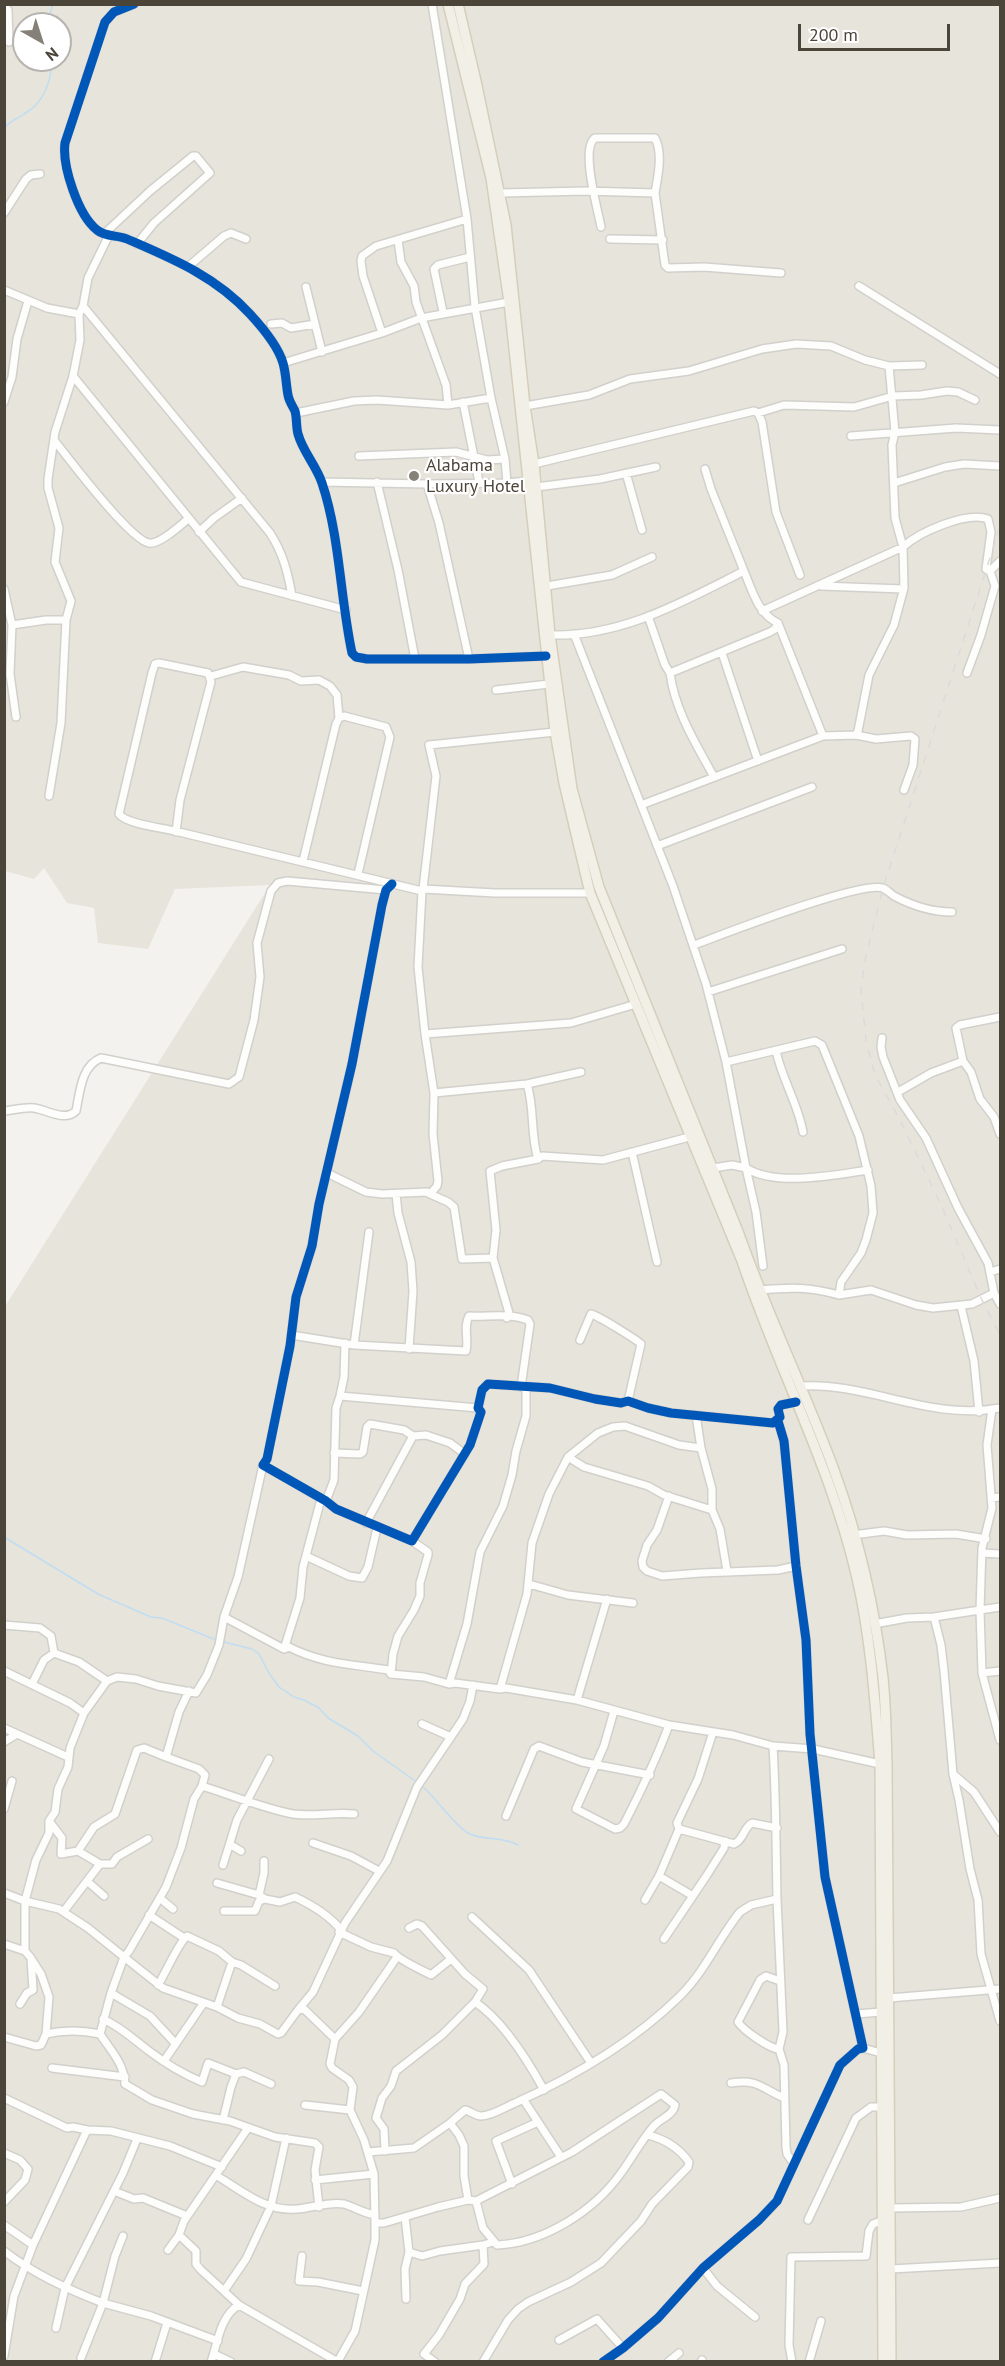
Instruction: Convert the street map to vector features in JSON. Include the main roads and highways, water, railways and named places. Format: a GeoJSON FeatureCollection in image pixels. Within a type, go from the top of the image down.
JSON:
{"type":"FeatureCollection","features":[{"type":"Feature","properties":{"kind":"main road"},"geometry":{"type":"LineString","coordinates":[[448,4],[472,82],[501,194],[525,406],[534,464],[550,635],[572,789],[596,878],[686,1116],[689,1137],[742,1261],[759,1311],[819,1458],[857,1578],[878,1678],[881,2107],[890,2208],[891,2361]]}},
{"type":"Feature","properties":{"kind":"main road"},"geometry":{"type":"LineString","coordinates":[[458,4],[490,178],[509,302],[555,732],[564,783],[590,893],[686,1116],[713,1168],[834,1470],[866,1581],[874,1624],[888,1764],[889,1998],[881,2222],[883,2361]]}},
{"type":"Feature","properties":{"kind":"waterway"},"geometry":{"type":"LineString","coordinates":[[51,12],[53,4]]}},
{"type":"Feature","properties":{"kind":"waterway"},"geometry":{"type":"LineString","coordinates":[[4,128],[37,104],[45,91],[50,72]]}},
{"type":"Feature","properties":{"kind":"waterway"},"geometry":{"type":"LineString","coordinates":[[4,1537],[98,1594],[151,1617],[162,1618],[216,1640]]}},
{"type":"Feature","properties":{"kind":"waterway"},"geometry":{"type":"LineString","coordinates":[[224,1642],[252,1649],[259,1654],[279,1687],[294,1697],[319,1708],[328,1718],[358,1736],[373,1751],[418,1783]]}},
{"type":"Feature","properties":{"kind":"waterway"},"geometry":{"type":"LineString","coordinates":[[422,1786],[456,1824],[468,1833],[479,1837],[505,1840],[518,1845]]}},
{"type":"Feature","properties":{"kind":"railway"},"geometry":{"type":"LineString","coordinates":[[1000,527],[883,888],[865,960],[861,989],[866,1041],[875,1075],[899,1118],[942,1207],[981,1298],[1000,1335]]}},
{"type":"Feature","properties":{"kind":"place","name":"Alabama Luxury Hotel"},"geometry":{"type":"Point","coordinates":[414,476]}}]}
